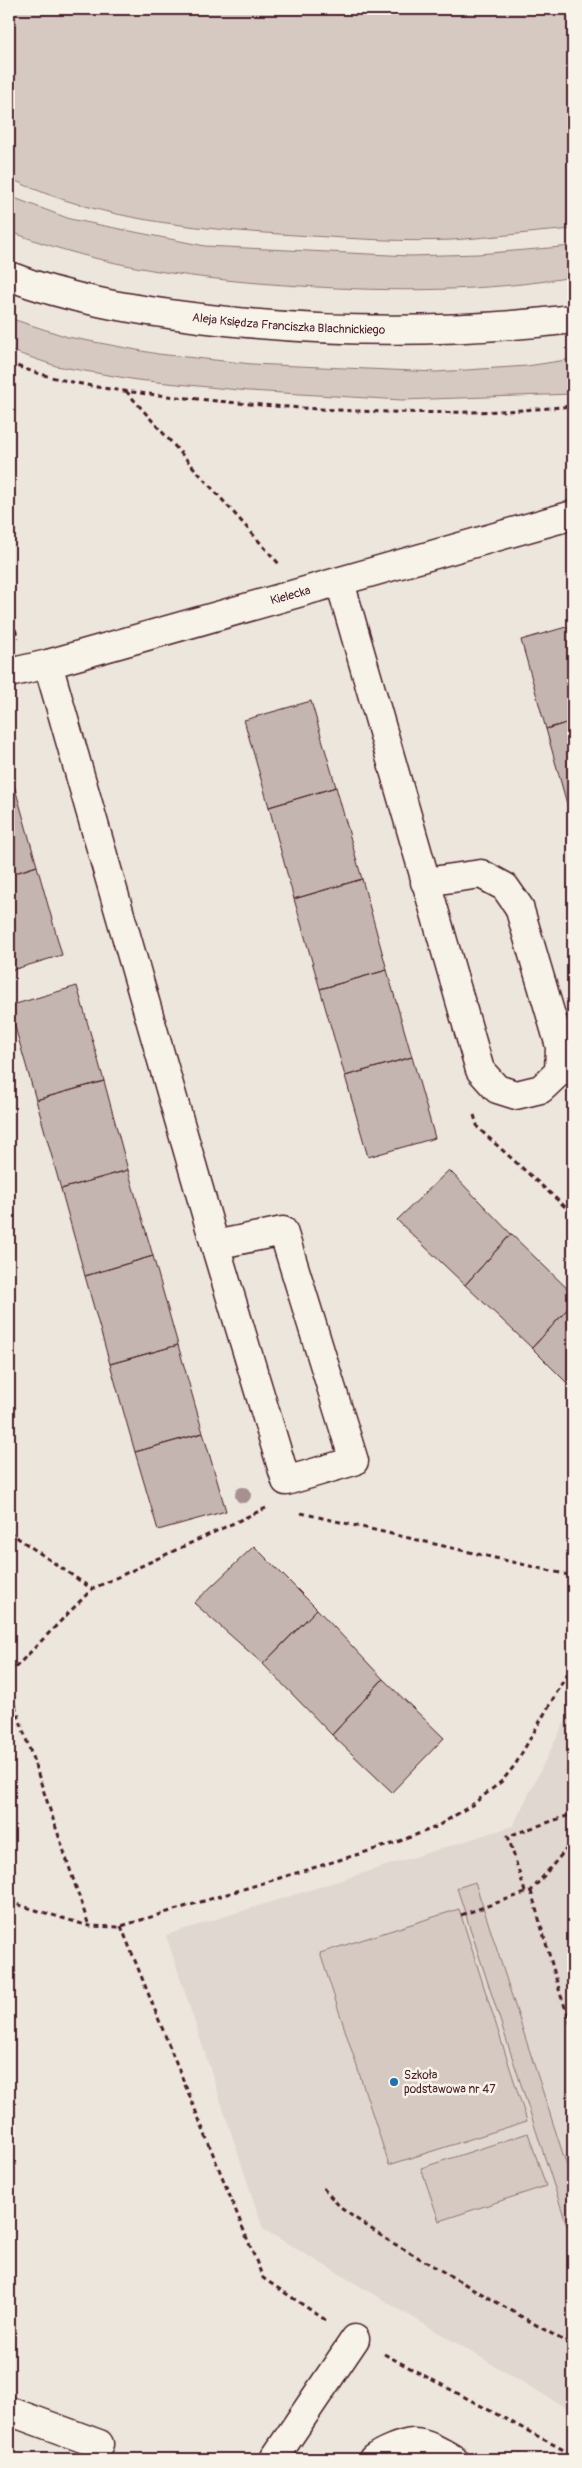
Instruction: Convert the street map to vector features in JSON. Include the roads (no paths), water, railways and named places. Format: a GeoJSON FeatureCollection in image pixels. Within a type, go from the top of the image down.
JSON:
{"type":"FeatureCollection","features":[{"type":"Feature","properties":{"kind":"street","name":"Aleja Księdza Franciszka Blachnickiego"},"geometry":{"type":"LineString","coordinates":[[9,276],[80,299],[155,313],[258,325],[378,331],[529,324],[573,319]]}},
{"type":"Feature","properties":{"kind":"street","name":"Kielecka"},"geometry":{"type":"LineString","coordinates":[[9,673],[48,664],[304,593],[573,515]]}},
{"type":"Feature","properties":{"kind":"street"},"geometry":{"type":"LineString","coordinates":[[340,582],[425,882],[480,1070],[497,1089],[516,1095],[541,1090],[559,1072],[560,1046],[518,907],[505,887],[481,874],[425,882]]}},
{"type":"Feature","properties":{"kind":"street"},"geometry":{"type":"LineString","coordinates":[[48,664],[215,1245],[286,1481],[354,1461],[283,1231],[215,1245]]}},
{"type":"Feature","properties":{"kind":"street"},"geometry":{"type":"LineString","coordinates":[[274,2459],[354,2339]]}},
{"type":"Feature","properties":{"kind":"street"},"geometry":{"type":"LineString","coordinates":[[9,2411],[99,2444]]}},
{"type":"Feature","properties":{"kind":"street"},"geometry":{"type":"LineString","coordinates":[[373,2459],[379,2454],[414,2443],[453,2459]]}},
{"type":"Feature","properties":{"kind":"place","name":"Szkoła podstawowa nr 47"},"geometry":{"type":"Point","coordinates":[394,2082]}}]}
